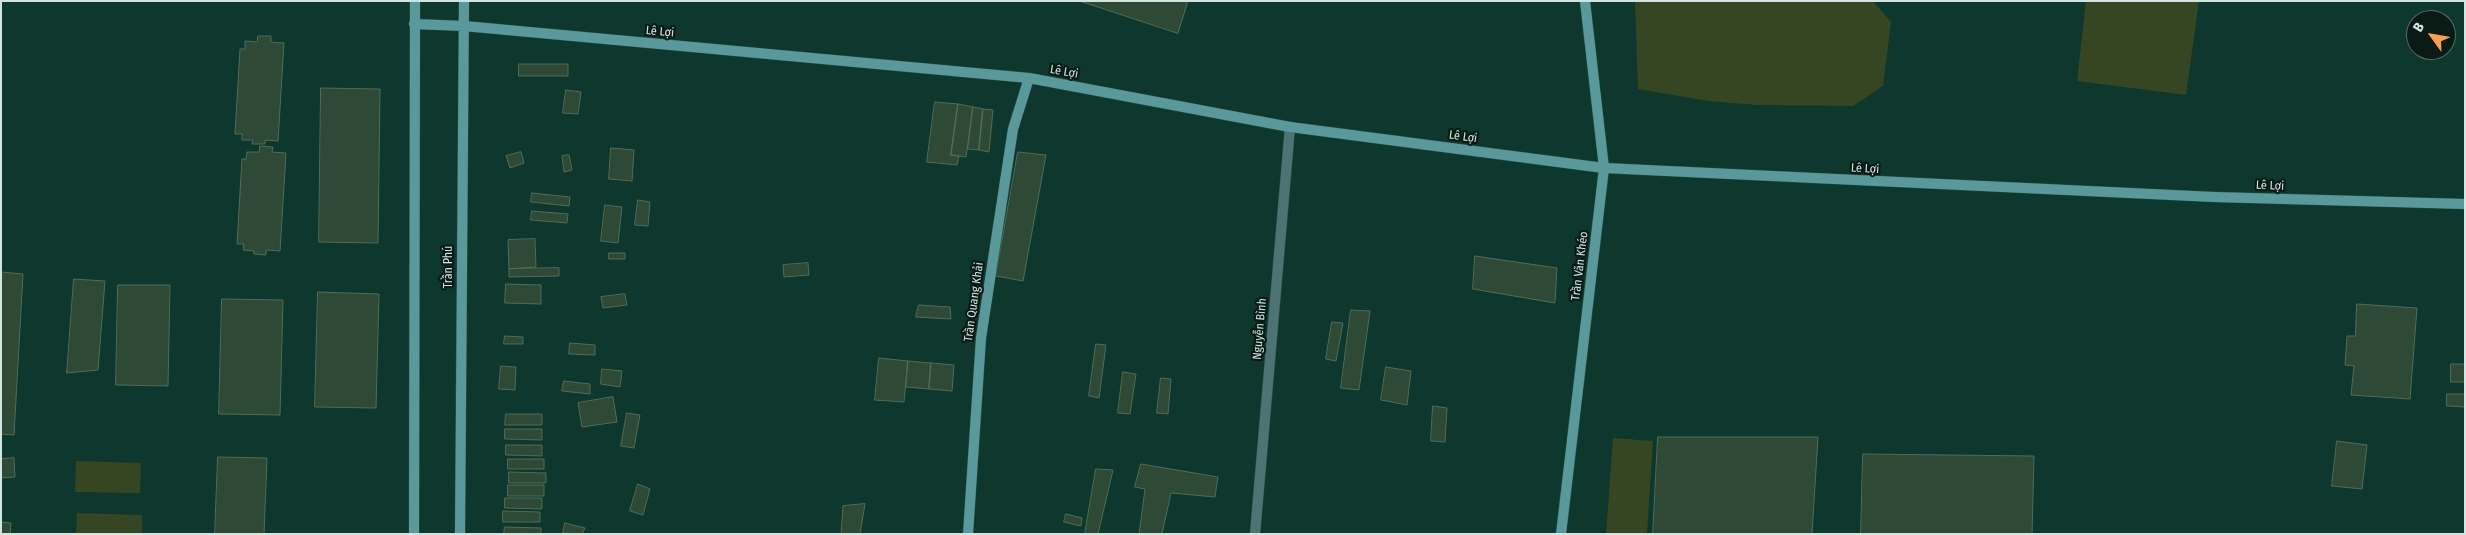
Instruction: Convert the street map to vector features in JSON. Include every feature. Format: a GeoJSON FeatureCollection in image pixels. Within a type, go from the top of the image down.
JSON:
{"type":"FeatureCollection","features":[{"type":"Feature","properties":{"kind":"street"},"geometry":{"type":"LineString","coordinates":[[414,534],[415,1]]}},
{"type":"Feature","properties":{"kind":"street","name":"Trần Phú"},"geometry":{"type":"LineString","coordinates":[[460,534],[464,1]]}},
{"type":"Feature","properties":{"kind":"street","name":"Trần Văn Khéo"},"geometry":{"type":"LineString","coordinates":[[1562,534],[1604,168],[1585,1]]}},
{"type":"Feature","properties":{"kind":"street","name":"Lê Lợi"},"geometry":{"type":"LineString","coordinates":[[414,24],[464,26],[1029,78],[1290,127],[1604,168],[2204,196],[2465,204]]}},
{"type":"Feature","properties":{"kind":"street","name":"Trần Quang Khải"},"geometry":{"type":"LineString","coordinates":[[968,534],[981,338],[1012,129],[1029,78]]}},
{"type":"Feature","properties":{"kind":"street","name":"Nguyễn Bình"},"geometry":{"type":"LineString","coordinates":[[1255,534],[1290,127]]}},
{"type":"Feature","properties":{"kind":"green space"},"geometry":{"type":"Polygon","coordinates":[[[1635,1],[1873,1],[1891,22],[1883,86],[1853,106],[1758,105],[1708,101],[1638,89],[1635,1]]]}},
{"type":"Feature","properties":{"kind":"green space"},"geometry":{"type":"Polygon","coordinates":[[[2086,1],[2199,1],[2186,95],[2077,81],[2086,1]]]}},
{"type":"Feature","properties":{"kind":"green space"},"geometry":{"type":"Polygon","coordinates":[[[1613,438],[1653,441],[1647,534],[1606,534],[1613,438]]]}},
{"type":"Feature","properties":{"kind":"green space"},"geometry":{"type":"Polygon","coordinates":[[[76,461],[141,463],[140,493],[75,492],[76,461]]]}},
{"type":"Feature","properties":{"kind":"green space"},"geometry":{"type":"Polygon","coordinates":[[[77,513],[142,515],[142,534],[76,534],[77,513]]]}},
{"type":"Feature","properties":{"kind":"building"},"geometry":{"type":"Polygon","coordinates":[[[1080,1],[1188,1],[1178,33],[1080,1]]]}},
{"type":"Feature","properties":{"kind":"building"},"geometry":{"type":"Polygon","coordinates":[[[258,36],[271,36],[271,42],[284,43],[278,141],[265,140],[265,144],[252,144],[253,140],[242,140],[242,134],[235,134],[240,49],[245,49],[245,41],[257,42],[258,36]]]}},
{"type":"Feature","properties":{"kind":"building"},"geometry":{"type":"Polygon","coordinates":[[[519,64],[568,64],[568,76],[519,76],[519,64]]]}},
{"type":"Feature","properties":{"kind":"building"},"geometry":{"type":"Polygon","coordinates":[[[321,88],[380,89],[378,243],[319,242],[321,88]]]}},
{"type":"Feature","properties":{"kind":"building"},"geometry":{"type":"Polygon","coordinates":[[[566,90],[581,92],[578,114],[563,113],[566,90]]]}},
{"type":"Feature","properties":{"kind":"building"},"geometry":{"type":"Polygon","coordinates":[[[935,102],[958,104],[951,155],[959,156],[957,165],[927,162],[935,102]]]}},
{"type":"Feature","properties":{"kind":"building"},"geometry":{"type":"Polygon","coordinates":[[[958,104],[973,107],[966,157],[951,155],[958,104]]]}},
{"type":"Feature","properties":{"kind":"building"},"geometry":{"type":"Polygon","coordinates":[[[973,107],[983,109],[979,150],[968,149],[973,107]]]}},
{"type":"Feature","properties":{"kind":"building"},"geometry":{"type":"Polygon","coordinates":[[[983,109],[993,110],[989,152],[979,150],[983,109]]]}},
{"type":"Feature","properties":{"kind":"building"},"geometry":{"type":"Polygon","coordinates":[[[260,146],[273,147],[272,152],[286,153],[280,251],[266,250],[266,255],[254,254],[254,251],[243,250],[244,244],[237,244],[242,159],[246,159],[247,152],[259,152],[260,146]]]}},
{"type":"Feature","properties":{"kind":"building"},"geometry":{"type":"Polygon","coordinates":[[[611,148],[634,150],[632,181],[609,179],[611,148]]]}},
{"type":"Feature","properties":{"kind":"building"},"geometry":{"type":"Polygon","coordinates":[[[521,152],[524,163],[510,168],[506,156],[521,152]]]}},
{"type":"Feature","properties":{"kind":"building"},"geometry":{"type":"Polygon","coordinates":[[[1018,152],[1046,155],[1023,281],[996,276],[1018,152]]]}},
{"type":"Feature","properties":{"kind":"building"},"geometry":{"type":"Polygon","coordinates":[[[569,155],[572,170],[564,172],[562,156],[569,155]]]}},
{"type":"Feature","properties":{"kind":"building"},"geometry":{"type":"Polygon","coordinates":[[[532,193],[570,197],[569,206],[531,202],[532,193]]]}},
{"type":"Feature","properties":{"kind":"building"},"geometry":{"type":"Polygon","coordinates":[[[638,200],[650,202],[648,226],[635,225],[638,200]]]}},
{"type":"Feature","properties":{"kind":"building"},"geometry":{"type":"Polygon","coordinates":[[[605,205],[622,207],[618,243],[601,241],[605,205]]]}},
{"type":"Feature","properties":{"kind":"building"},"geometry":{"type":"Polygon","coordinates":[[[532,211],[568,214],[567,223],[531,220],[532,211]]]}},
{"type":"Feature","properties":{"kind":"building"},"geometry":{"type":"Polygon","coordinates":[[[535,239],[536,267],[509,269],[508,240],[535,239]]]}},
{"type":"Feature","properties":{"kind":"building"},"geometry":{"type":"Polygon","coordinates":[[[609,253],[625,253],[625,259],[609,259],[609,253]]]}},
{"type":"Feature","properties":{"kind":"building"},"geometry":{"type":"Polygon","coordinates":[[[1475,256],[1557,268],[1555,303],[1473,289],[1475,256]]]}},
{"type":"Feature","properties":{"kind":"building"},"geometry":{"type":"Polygon","coordinates":[[[808,263],[809,275],[784,277],[783,265],[808,263]]]}},
{"type":"Feature","properties":{"kind":"building"},"geometry":{"type":"Polygon","coordinates":[[[559,268],[559,276],[509,277],[509,269],[559,268]]]}},
{"type":"Feature","properties":{"kind":"building"},"geometry":{"type":"Polygon","coordinates":[[[1,272],[23,274],[14,435],[1,434],[1,272]]]}},
{"type":"Feature","properties":{"kind":"building"},"geometry":{"type":"Polygon","coordinates":[[[74,279],[105,281],[98,370],[67,373],[74,279]]]}},
{"type":"Feature","properties":{"kind":"building"},"geometry":{"type":"Polygon","coordinates":[[[506,284],[541,285],[541,304],[505,303],[506,284]]]}},
{"type":"Feature","properties":{"kind":"building"},"geometry":{"type":"Polygon","coordinates":[[[118,285],[170,285],[168,386],[116,385],[118,285]]]}},
{"type":"Feature","properties":{"kind":"building"},"geometry":{"type":"Polygon","coordinates":[[[318,292],[379,294],[376,408],[315,407],[318,292]]]}},
{"type":"Feature","properties":{"kind":"building"},"geometry":{"type":"Polygon","coordinates":[[[625,294],[627,305],[603,308],[601,297],[625,294]]]}},
{"type":"Feature","properties":{"kind":"building"},"geometry":{"type":"Polygon","coordinates":[[[222,299],[283,300],[280,415],[219,414],[222,299]]]}},
{"type":"Feature","properties":{"kind":"building"},"geometry":{"type":"Polygon","coordinates":[[[2357,304],[2417,308],[2410,399],[2351,395],[2354,366],[2345,365],[2347,336],[2355,336],[2357,304]]]}},
{"type":"Feature","properties":{"kind":"building"},"geometry":{"type":"Polygon","coordinates":[[[919,305],[950,307],[951,319],[916,317],[919,305]]]}},
{"type":"Feature","properties":{"kind":"building"},"geometry":{"type":"Polygon","coordinates":[[[1351,310],[1370,311],[1359,390],[1341,388],[1351,310]]]}},
{"type":"Feature","properties":{"kind":"building"},"geometry":{"type":"Polygon","coordinates":[[[1332,322],[1343,323],[1336,361],[1326,359],[1332,322]]]}},
{"type":"Feature","properties":{"kind":"building"},"geometry":{"type":"Polygon","coordinates":[[[505,336],[523,337],[523,344],[504,344],[505,336]]]}},
{"type":"Feature","properties":{"kind":"building"},"geometry":{"type":"Polygon","coordinates":[[[570,343],[595,345],[595,355],[569,354],[570,343]]]}},
{"type":"Feature","properties":{"kind":"building"},"geometry":{"type":"Polygon","coordinates":[[[1096,344],[1106,345],[1099,398],[1089,396],[1096,344]]]}},
{"type":"Feature","properties":{"kind":"building"},"geometry":{"type":"Polygon","coordinates":[[[879,358],[908,361],[904,402],[875,400],[879,358]]]}},
{"type":"Feature","properties":{"kind":"building"},"geometry":{"type":"Polygon","coordinates":[[[908,361],[931,363],[929,389],[906,387],[908,361]]]}},
{"type":"Feature","properties":{"kind":"building"},"geometry":{"type":"Polygon","coordinates":[[[931,363],[954,365],[952,391],[929,389],[931,363]]]}},
{"type":"Feature","properties":{"kind":"building"},"geometry":{"type":"Polygon","coordinates":[[[2451,364],[2465,364],[2465,382],[2451,382],[2451,364]]]}},
{"type":"Feature","properties":{"kind":"building"},"geometry":{"type":"Polygon","coordinates":[[[501,366],[516,367],[515,390],[499,389],[501,366]]]}},
{"type":"Feature","properties":{"kind":"building"},"geometry":{"type":"Polygon","coordinates":[[[1386,367],[1411,371],[1407,405],[1381,400],[1386,367]]]}},
{"type":"Feature","properties":{"kind":"building"},"geometry":{"type":"Polygon","coordinates":[[[602,369],[622,371],[620,387],[601,384],[602,369]]]}},
{"type":"Feature","properties":{"kind":"building"},"geometry":{"type":"Polygon","coordinates":[[[1123,372],[1136,374],[1130,414],[1118,413],[1123,372]]]}},
{"type":"Feature","properties":{"kind":"building"},"geometry":{"type":"Polygon","coordinates":[[[1161,378],[1171,379],[1168,414],[1157,413],[1161,378]]]}},
{"type":"Feature","properties":{"kind":"building"},"geometry":{"type":"Polygon","coordinates":[[[564,381],[590,384],[590,394],[562,391],[564,381]]]}},
{"type":"Feature","properties":{"kind":"building"},"geometry":{"type":"Polygon","coordinates":[[[2447,394],[2465,394],[2465,407],[2447,406],[2447,394]]]}},
{"type":"Feature","properties":{"kind":"building"},"geometry":{"type":"Polygon","coordinates":[[[613,397],[617,422],[582,427],[578,403],[613,397]]]}},
{"type":"Feature","properties":{"kind":"building"},"geometry":{"type":"Polygon","coordinates":[[[1433,406],[1447,408],[1445,442],[1431,441],[1433,406]]]}},
{"type":"Feature","properties":{"kind":"building"},"geometry":{"type":"Polygon","coordinates":[[[627,413],[640,415],[634,448],[621,446],[627,413]]]}},
{"type":"Feature","properties":{"kind":"building"},"geometry":{"type":"Polygon","coordinates":[[[506,414],[542,414],[542,425],[505,425],[506,414]]]}},
{"type":"Feature","properties":{"kind":"building"},"geometry":{"type":"Polygon","coordinates":[[[505,429],[542,429],[542,440],[505,439],[505,429]]]}},
{"type":"Feature","properties":{"kind":"building"},"geometry":{"type":"Polygon","coordinates":[[[1658,437],[1818,437],[1812,534],[1653,534],[1658,437]]]}},
{"type":"Feature","properties":{"kind":"building"},"geometry":{"type":"Polygon","coordinates":[[[2337,441],[2367,445],[2362,489],[2332,486],[2337,441]]]}},
{"type":"Feature","properties":{"kind":"building"},"geometry":{"type":"Polygon","coordinates":[[[506,445],[542,445],[542,456],[506,455],[506,445]]]}},
{"type":"Feature","properties":{"kind":"building"},"geometry":{"type":"Polygon","coordinates":[[[1863,454],[2034,456],[2032,534],[1861,534],[1863,454]]]}},
{"type":"Feature","properties":{"kind":"building"},"geometry":{"type":"Polygon","coordinates":[[[218,457],[267,458],[264,534],[215,534],[218,457]]]}},
{"type":"Feature","properties":{"kind":"building"},"geometry":{"type":"Polygon","coordinates":[[[14,458],[15,477],[1,478],[1,459],[14,458]]]}},
{"type":"Feature","properties":{"kind":"building"},"geometry":{"type":"Polygon","coordinates":[[[508,459],[544,459],[544,469],[508,469],[508,459]]]}},
{"type":"Feature","properties":{"kind":"building"},"geometry":{"type":"Polygon","coordinates":[[[1141,464],[1218,477],[1215,497],[1171,493],[1162,534],[1139,534],[1145,489],[1135,487],[1141,464]]]}},
{"type":"Feature","properties":{"kind":"building"},"geometry":{"type":"Polygon","coordinates":[[[1096,469],[1113,470],[1098,534],[1085,534],[1096,469]]]}},
{"type":"Feature","properties":{"kind":"building"},"geometry":{"type":"Polygon","coordinates":[[[509,472],[546,473],[546,483],[509,483],[509,472]]]}},
{"type":"Feature","properties":{"kind":"building"},"geometry":{"type":"Polygon","coordinates":[[[638,484],[650,489],[643,515],[630,511],[638,484]]]}},
{"type":"Feature","properties":{"kind":"building"},"geometry":{"type":"Polygon","coordinates":[[[508,485],[544,485],[544,496],[508,496],[508,485]]]}},
{"type":"Feature","properties":{"kind":"building"},"geometry":{"type":"Polygon","coordinates":[[[505,498],[542,498],[542,509],[505,508],[505,498]]]}},
{"type":"Feature","properties":{"kind":"building"},"geometry":{"type":"Polygon","coordinates":[[[865,504],[860,534],[841,534],[843,506],[865,504]]]}},
{"type":"Feature","properties":{"kind":"building"},"geometry":{"type":"Polygon","coordinates":[[[503,511],[540,512],[540,522],[503,522],[503,511]]]}},
{"type":"Feature","properties":{"kind":"building"},"geometry":{"type":"Polygon","coordinates":[[[1066,514],[1082,518],[1081,526],[1064,522],[1066,514]]]}},
{"type":"Feature","properties":{"kind":"building"},"geometry":{"type":"Polygon","coordinates":[[[1,522],[11,523],[10,534],[1,534],[1,522]]]}},
{"type":"Feature","properties":{"kind":"building"},"geometry":{"type":"Polygon","coordinates":[[[565,523],[585,528],[582,534],[563,533],[565,523]]]}},
{"type":"Feature","properties":{"kind":"building"},"geometry":{"type":"Polygon","coordinates":[[[505,527],[541,528],[541,534],[504,534],[505,527]]]}}]}
